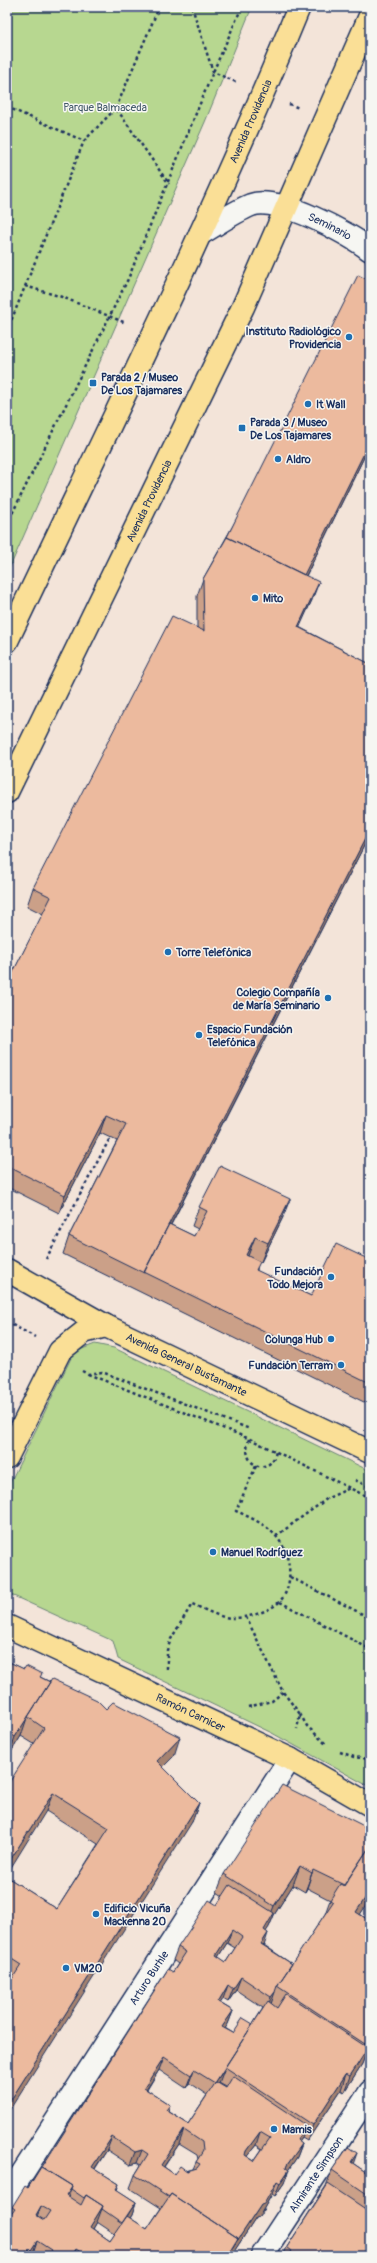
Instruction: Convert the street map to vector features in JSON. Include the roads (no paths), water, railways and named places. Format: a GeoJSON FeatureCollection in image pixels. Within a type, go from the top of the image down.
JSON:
{"type":"FeatureCollection","features":[{"type":"Feature","properties":{"kind":"main road","name":"Avenida Providencia"},"geometry":{"type":"LineString","coordinates":[[7,641],[200,234],[264,94],[300,7]]}},
{"type":"Feature","properties":{"kind":"main road","name":"Avenida Providencia"},"geometry":{"type":"LineString","coordinates":[[7,792],[243,307],[288,208],[370,16]]}},
{"type":"Feature","properties":{"kind":"main road","name":"Avenida General Bustamante"},"geometry":{"type":"LineString","coordinates":[[7,1270],[106,1326],[370,1452]]}},
{"type":"Feature","properties":{"kind":"main road"},"geometry":{"type":"LineString","coordinates":[[7,1457],[55,1360],[64,1348],[84,1332],[106,1326]]}},
{"type":"Feature","properties":{"kind":"main road","name":"Ramón Carnicer"},"geometry":{"type":"LineString","coordinates":[[7,1626],[290,1759],[370,1805]]}},
{"type":"Feature","properties":{"kind":"street"},"geometry":{"type":"LineString","coordinates":[[200,234],[252,204],[271,204],[288,208]]}},
{"type":"Feature","properties":{"kind":"street","name":"Seminario"},"geometry":{"type":"LineString","coordinates":[[288,208],[348,233],[370,250]]}},
{"type":"Feature","properties":{"kind":"street","name":"Arturo Burhle"},"geometry":{"type":"LineString","coordinates":[[7,2197],[290,1759]]}},
{"type":"Feature","properties":{"kind":"street","name":"Almirante Simpson"},"geometry":{"type":"LineString","coordinates":[[262,2256],[370,2092]]}},
{"type":"Feature","properties":{"kind":"place","name":"Instituto Radiológico Providencia"},"geometry":{"type":"Point","coordinates":[349,337]}},
{"type":"Feature","properties":{"kind":"place","name":"Parada 2 / Museo De Los Tajamares"},"geometry":{"type":"Point","coordinates":[93,383]}},
{"type":"Feature","properties":{"kind":"place","name":"It Wall"},"geometry":{"type":"Point","coordinates":[308,404]}},
{"type":"Feature","properties":{"kind":"place","name":"Parada 3 / Museo De Los Tajamares"},"geometry":{"type":"Point","coordinates":[242,428]}},
{"type":"Feature","properties":{"kind":"place","name":"Aldro"},"geometry":{"type":"Point","coordinates":[278,459]}},
{"type":"Feature","properties":{"kind":"place","name":"Mito"},"geometry":{"type":"Point","coordinates":[255,598]}},
{"type":"Feature","properties":{"kind":"place","name":"Torre Telefónica"},"geometry":{"type":"Point","coordinates":[168,952]}},
{"type":"Feature","properties":{"kind":"place","name":"Colegio Compañía de María Seminario"},"geometry":{"type":"Point","coordinates":[328,998]}},
{"type":"Feature","properties":{"kind":"place","name":"Espacio Fundación Telefónica"},"geometry":{"type":"Point","coordinates":[199,1035]}},
{"type":"Feature","properties":{"kind":"place","name":"Fundación Todo Mejora"},"geometry":{"type":"Point","coordinates":[331,1277]}},
{"type":"Feature","properties":{"kind":"place","name":"Colunga Hub"},"geometry":{"type":"Point","coordinates":[331,1339]}},
{"type":"Feature","properties":{"kind":"place","name":"Fundación Terram"},"geometry":{"type":"Point","coordinates":[341,1365]}},
{"type":"Feature","properties":{"kind":"place","name":"Manuel Rodríguez"},"geometry":{"type":"Point","coordinates":[213,1552]}},
{"type":"Feature","properties":{"kind":"place","name":"Edificio Vicuña Mackenna 20"},"geometry":{"type":"Point","coordinates":[96,1914]}},
{"type":"Feature","properties":{"kind":"place","name":"VM20"},"geometry":{"type":"Point","coordinates":[66,1968]}},
{"type":"Feature","properties":{"kind":"place","name":"Mamis"},"geometry":{"type":"Point","coordinates":[274,2129]}},
{"type":"Feature","properties":{"kind":"park label","name":"Parque Balmaceda"},"geometry":{"type":"Point","coordinates":[105,107]}}]}
